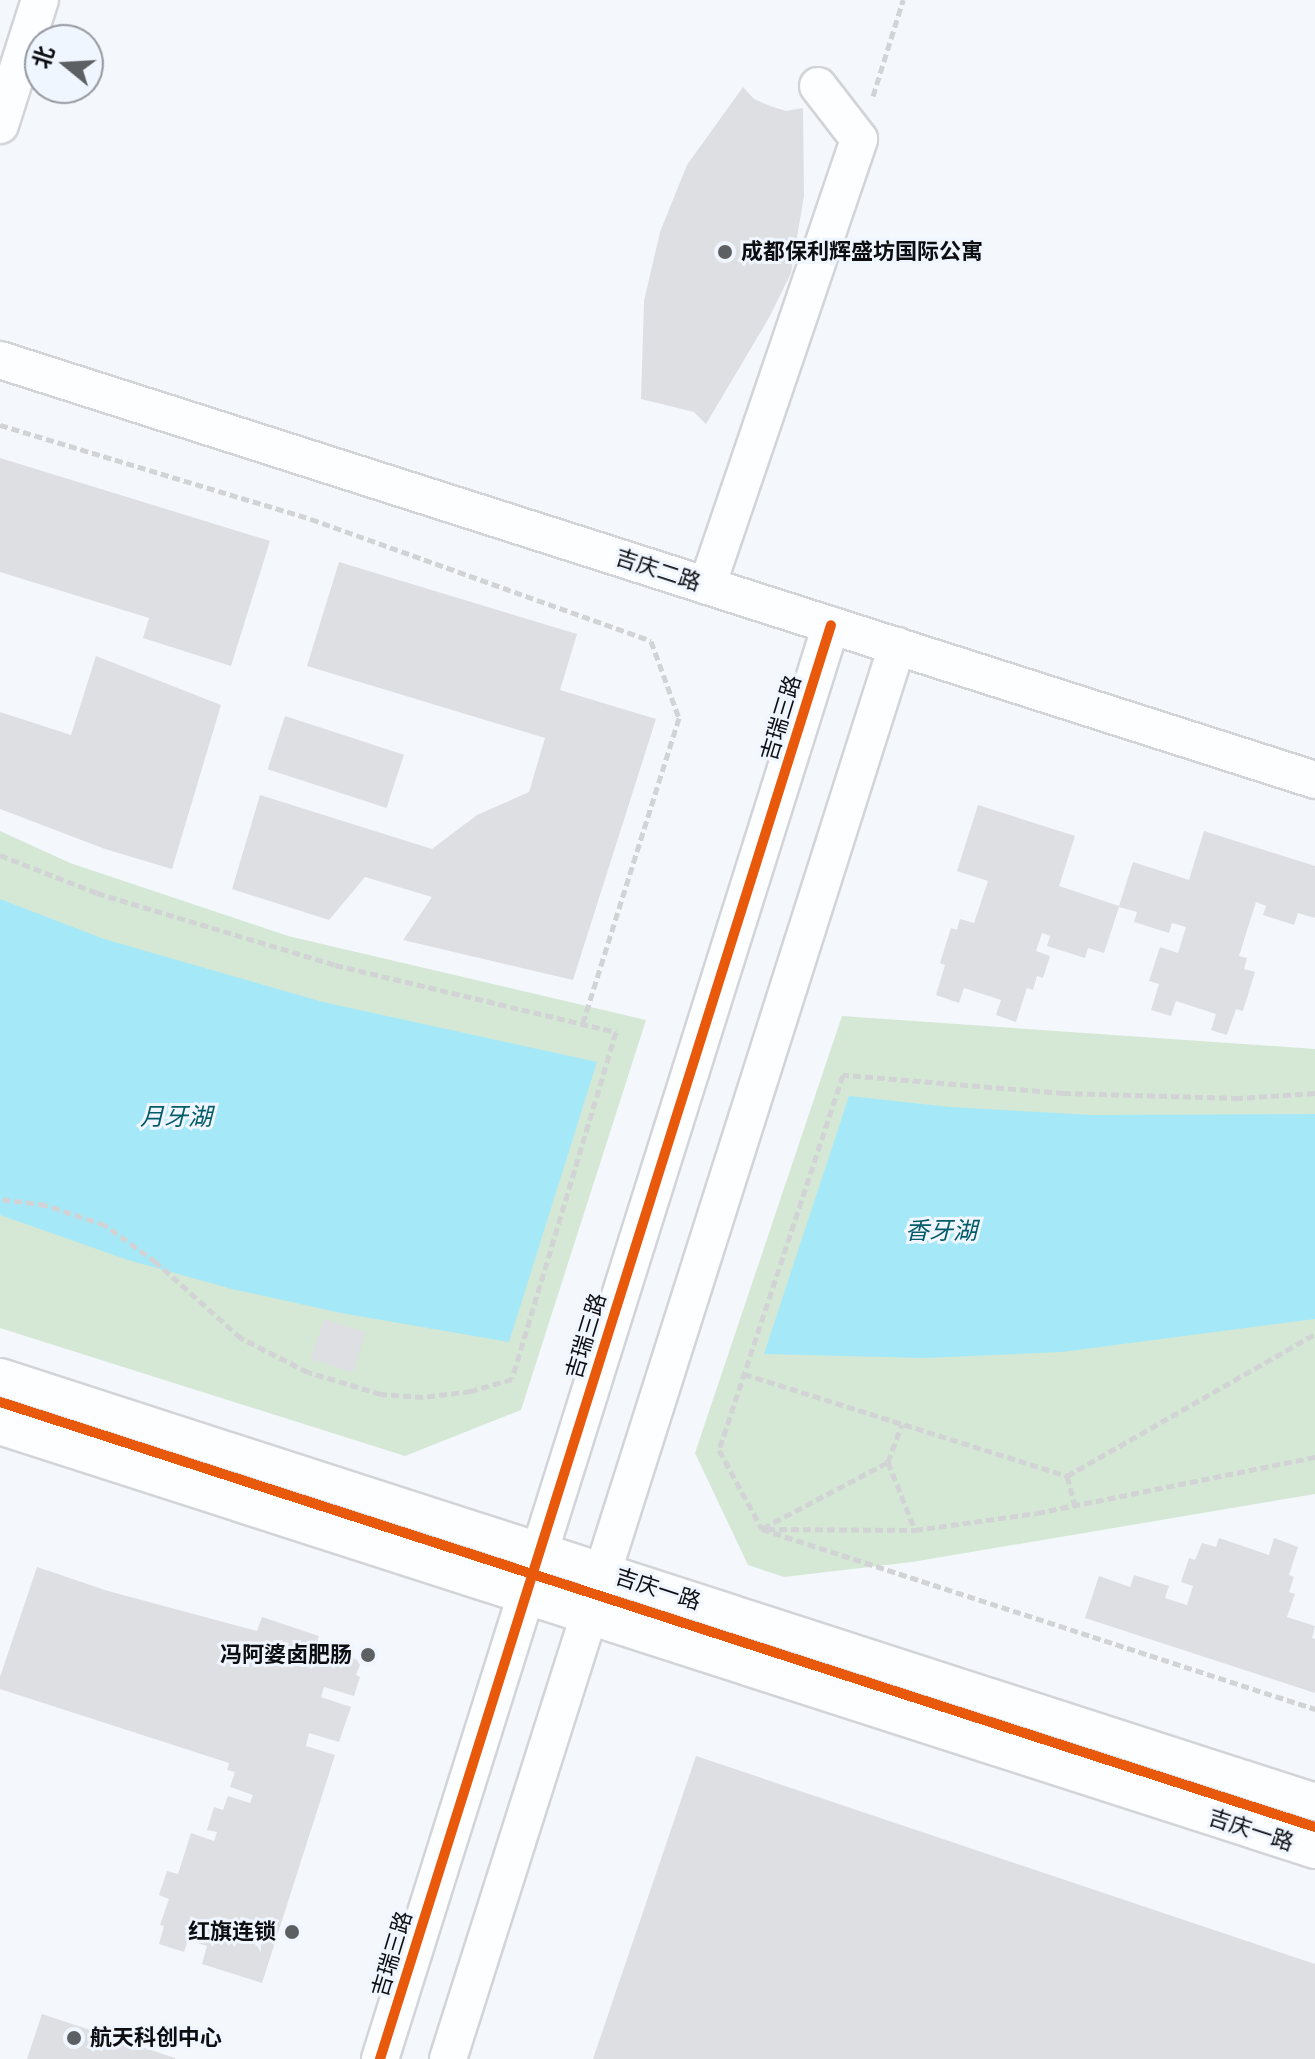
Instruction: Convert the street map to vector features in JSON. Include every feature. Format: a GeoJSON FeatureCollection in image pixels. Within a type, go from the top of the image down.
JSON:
{"type":"FeatureCollection","features":[{"type":"Feature","properties":{"kind":"street"},"geometry":{"type":"LineString","coordinates":[[0,125],[40,0]]}},
{"type":"Feature","properties":{"kind":"street"},"geometry":{"type":"LineString","coordinates":[[707,586],[859,139],[818,86]]}},
{"type":"Feature","properties":{"kind":"street","name":"吉庆二路"},"geometry":{"type":"LineString","coordinates":[[0,360],[1315,780]]}},
{"type":"Feature","properties":{"kind":"street","name":"吉瑞三路"},"geometry":{"type":"LineString","coordinates":[[380,2059],[831,625]]}},
{"type":"Feature","properties":{"kind":"street"},"geometry":{"type":"LineString","coordinates":[[448,2059],[897,646]]}},
{"type":"Feature","properties":{"kind":"street","name":"吉庆一路"},"geometry":{"type":"LineString","coordinates":[[0,1377],[1315,1802]]}},
{"type":"Feature","properties":{"kind":"street","name":"吉庆一路"},"geometry":{"type":"LineString","coordinates":[[0,1426],[1315,1850]]}},
{"type":"Feature","properties":{"kind":"path"},"geometry":{"type":"LineString","coordinates":[[859,139],[903,0]]}},
{"type":"Feature","properties":{"kind":"path"},"geometry":{"type":"LineString","coordinates":[[0,425],[311,519],[651,641],[679,718],[582,1025]]}},
{"type":"Feature","properties":{"kind":"path"},"geometry":{"type":"LineString","coordinates":[[0,855],[97,893],[335,965],[616,1032],[512,1379],[471,1391],[423,1397],[381,1394],[308,1372],[273,1357],[208,1312],[156,1262],[105,1225],[46,1205],[0,1199]]}},
{"type":"Feature","properties":{"kind":"path"},"geometry":{"type":"LineString","coordinates":[[1315,1093],[1239,1098],[1064,1093],[843,1075],[719,1450],[762,1529],[1315,1709]]}},
{"type":"Feature","properties":{"kind":"path"},"geometry":{"type":"LineString","coordinates":[[744,1374],[1067,1476],[1315,1334]]}},
{"type":"Feature","properties":{"kind":"path"},"geometry":{"type":"LineString","coordinates":[[762,1529],[888,1462],[902,1424]]}},
{"type":"Feature","properties":{"kind":"path"},"geometry":{"type":"LineString","coordinates":[[762,1529],[915,1530],[1075,1506],[1315,1457]]}},
{"type":"Feature","properties":{"kind":"path"},"geometry":{"type":"LineString","coordinates":[[888,1462],[915,1530]]}},
{"type":"Feature","properties":{"kind":"path"},"geometry":{"type":"LineString","coordinates":[[1067,1476],[1075,1506]]}},
{"type":"Feature","properties":{"kind":"green space","name":"月牙湖"},"geometry":{"type":"Polygon","coordinates":[[[0,831],[70,863],[288,936],[646,1020],[521,1410],[405,1456],[0,1328],[0,831]]]}},
{"type":"Feature","properties":{"kind":"green space"},"geometry":{"type":"Polygon","coordinates":[[[842,1016],[1315,1049],[1315,1494],[912,1562],[784,1577],[748,1565],[695,1453],[842,1016]]]}},
{"type":"Feature","properties":{"kind":"water","name":"月牙湖"},"geometry":{"type":"Polygon","coordinates":[[[0,899],[104,939],[323,1002],[597,1062],[509,1342],[341,1313],[232,1289],[128,1260],[0,1215],[0,899]]]}},
{"type":"Feature","properties":{"kind":"water","name":"香牙湖"},"geometry":{"type":"Polygon","coordinates":[[[849,1096],[950,1107],[1092,1115],[1315,1114],[1315,1319],[1062,1352],[924,1358],[764,1354],[849,1096]]]}},
{"type":"Feature","properties":{"kind":"building","name":"成都保利辉盛坊国际公寓"},"geometry":{"type":"Polygon","coordinates":[[[743,87],[754,99],[770,106],[786,111],[803,108],[804,196],[791,273],[770,316],[706,424],[694,412],[641,399],[644,301],[660,232],[687,165],[743,87]]]}},
{"type":"Feature","properties":{"kind":"building"},"geometry":{"type":"Polygon","coordinates":[[[0,458],[270,541],[231,666],[143,638],[149,618],[0,572],[0,458]]]}},
{"type":"Feature","properties":{"kind":"building"},"geometry":{"type":"Polygon","coordinates":[[[339,562],[577,634],[560,690],[656,719],[573,980],[403,940],[432,897],[365,877],[329,920],[232,889],[260,795],[432,849],[477,815],[529,792],[545,738],[307,666],[339,562]]]}},
{"type":"Feature","properties":{"kind":"building"},"geometry":{"type":"Polygon","coordinates":[[[96,656],[221,705],[172,869],[105,849],[0,809],[0,712],[71,735],[96,656]]]}},
{"type":"Feature","properties":{"kind":"building"},"geometry":{"type":"Polygon","coordinates":[[[285,716],[404,755],[387,808],[268,769],[285,716]]]}},
{"type":"Feature","properties":{"kind":"building"},"geometry":{"type":"Polygon","coordinates":[[[978,805],[1075,836],[1059,886],[1119,906],[1133,862],[1189,880],[1204,831],[1315,866],[1315,918],[1298,913],[1294,925],[1263,915],[1266,906],[1256,902],[1239,956],[1247,958],[1244,969],[1255,972],[1243,1011],[1236,1009],[1227,1035],[1211,1030],[1216,1014],[1176,1001],[1171,1016],[1151,1010],[1159,984],[1149,981],[1160,947],[1178,953],[1186,927],[1172,923],[1169,933],[1134,922],[1137,912],[1119,907],[1104,953],[1088,948],[1085,958],[1047,946],[1050,936],[1042,933],[1036,951],[1050,956],[1043,978],[1037,976],[1033,990],[1027,988],[1016,1022],[996,1015],[1001,1000],[964,988],[959,1003],[936,995],[945,965],[940,963],[951,928],[957,930],[960,919],[974,923],[988,881],[957,871],[978,805]]]}},
{"type":"Feature","properties":{"kind":"building"},"geometry":{"type":"Polygon","coordinates":[[[324,1319],[366,1333],[353,1373],[311,1359],[324,1319]]]}},
{"type":"Feature","properties":{"kind":"building"},"geometry":{"type":"Polygon","coordinates":[[[1219,1538],[1269,1555],[1274,1538],[1298,1547],[1289,1575],[1294,1577],[1289,1592],[1295,1594],[1287,1617],[1315,1626],[1312,1638],[1315,1639],[1315,1693],[1085,1618],[1099,1576],[1130,1587],[1134,1575],[1169,1586],[1165,1598],[1187,1605],[1193,1586],[1181,1582],[1189,1558],[1195,1560],[1202,1543],[1216,1547],[1219,1538]]]}},
{"type":"Feature","properties":{"kind":"building"},"geometry":{"type":"Polygon","coordinates":[[[37,1567],[108,1591],[257,1631],[262,1617],[319,1636],[317,1643],[350,1653],[348,1657],[356,1659],[360,1665],[354,1696],[324,1687],[321,1697],[351,1707],[339,1742],[309,1733],[306,1746],[335,1755],[262,1983],[202,1964],[207,1946],[188,1940],[184,1952],[159,1944],[164,1926],[160,1925],[169,1899],[159,1895],[167,1871],[178,1874],[191,1833],[214,1841],[217,1832],[207,1830],[214,1807],[223,1810],[228,1796],[250,1803],[253,1795],[230,1787],[235,1772],[227,1770],[229,1763],[0,1689],[0,1677],[37,1567]]]}},
{"type":"Feature","properties":{"kind":"building"},"geometry":{"type":"Polygon","coordinates":[[[696,1756],[1315,1964],[1315,2059],[593,2059],[696,1756]]]}},
{"type":"Feature","properties":{"kind":"building","name":"航天科创中心"},"geometry":{"type":"Polygon","coordinates":[[[42,2014],[175,2058],[175,2059],[27,2059],[42,2014]]]}},
{"type":"Feature","properties":{"kind":"tunnel"},"geometry":{"type":"LineString","coordinates":[[0,1402],[1315,1827]]}},
{"type":"Feature","properties":{"kind":"cycle path"},"geometry":{"type":"LineString","coordinates":[[380,2059],[831,625]]}},
{"type":"Feature","properties":{"kind":"cycle path"},"geometry":{"type":"LineString","coordinates":[[0,1402],[1315,1827]]}},
{"type":"Feature","properties":{"kind":"place","name":"成都保利辉盛坊国际公寓"},"geometry":{"type":"Point","coordinates":[725,252]}},
{"type":"Feature","properties":{"kind":"place","name":"冯阿婆卤肥肠"},"geometry":{"type":"Point","coordinates":[368,1655]}},
{"type":"Feature","properties":{"kind":"place","name":"红旗连锁"},"geometry":{"type":"Point","coordinates":[292,1932]}},
{"type":"Feature","properties":{"kind":"place","name":"航天科创中心"},"geometry":{"type":"Point","coordinates":[74,2038]}}]}
